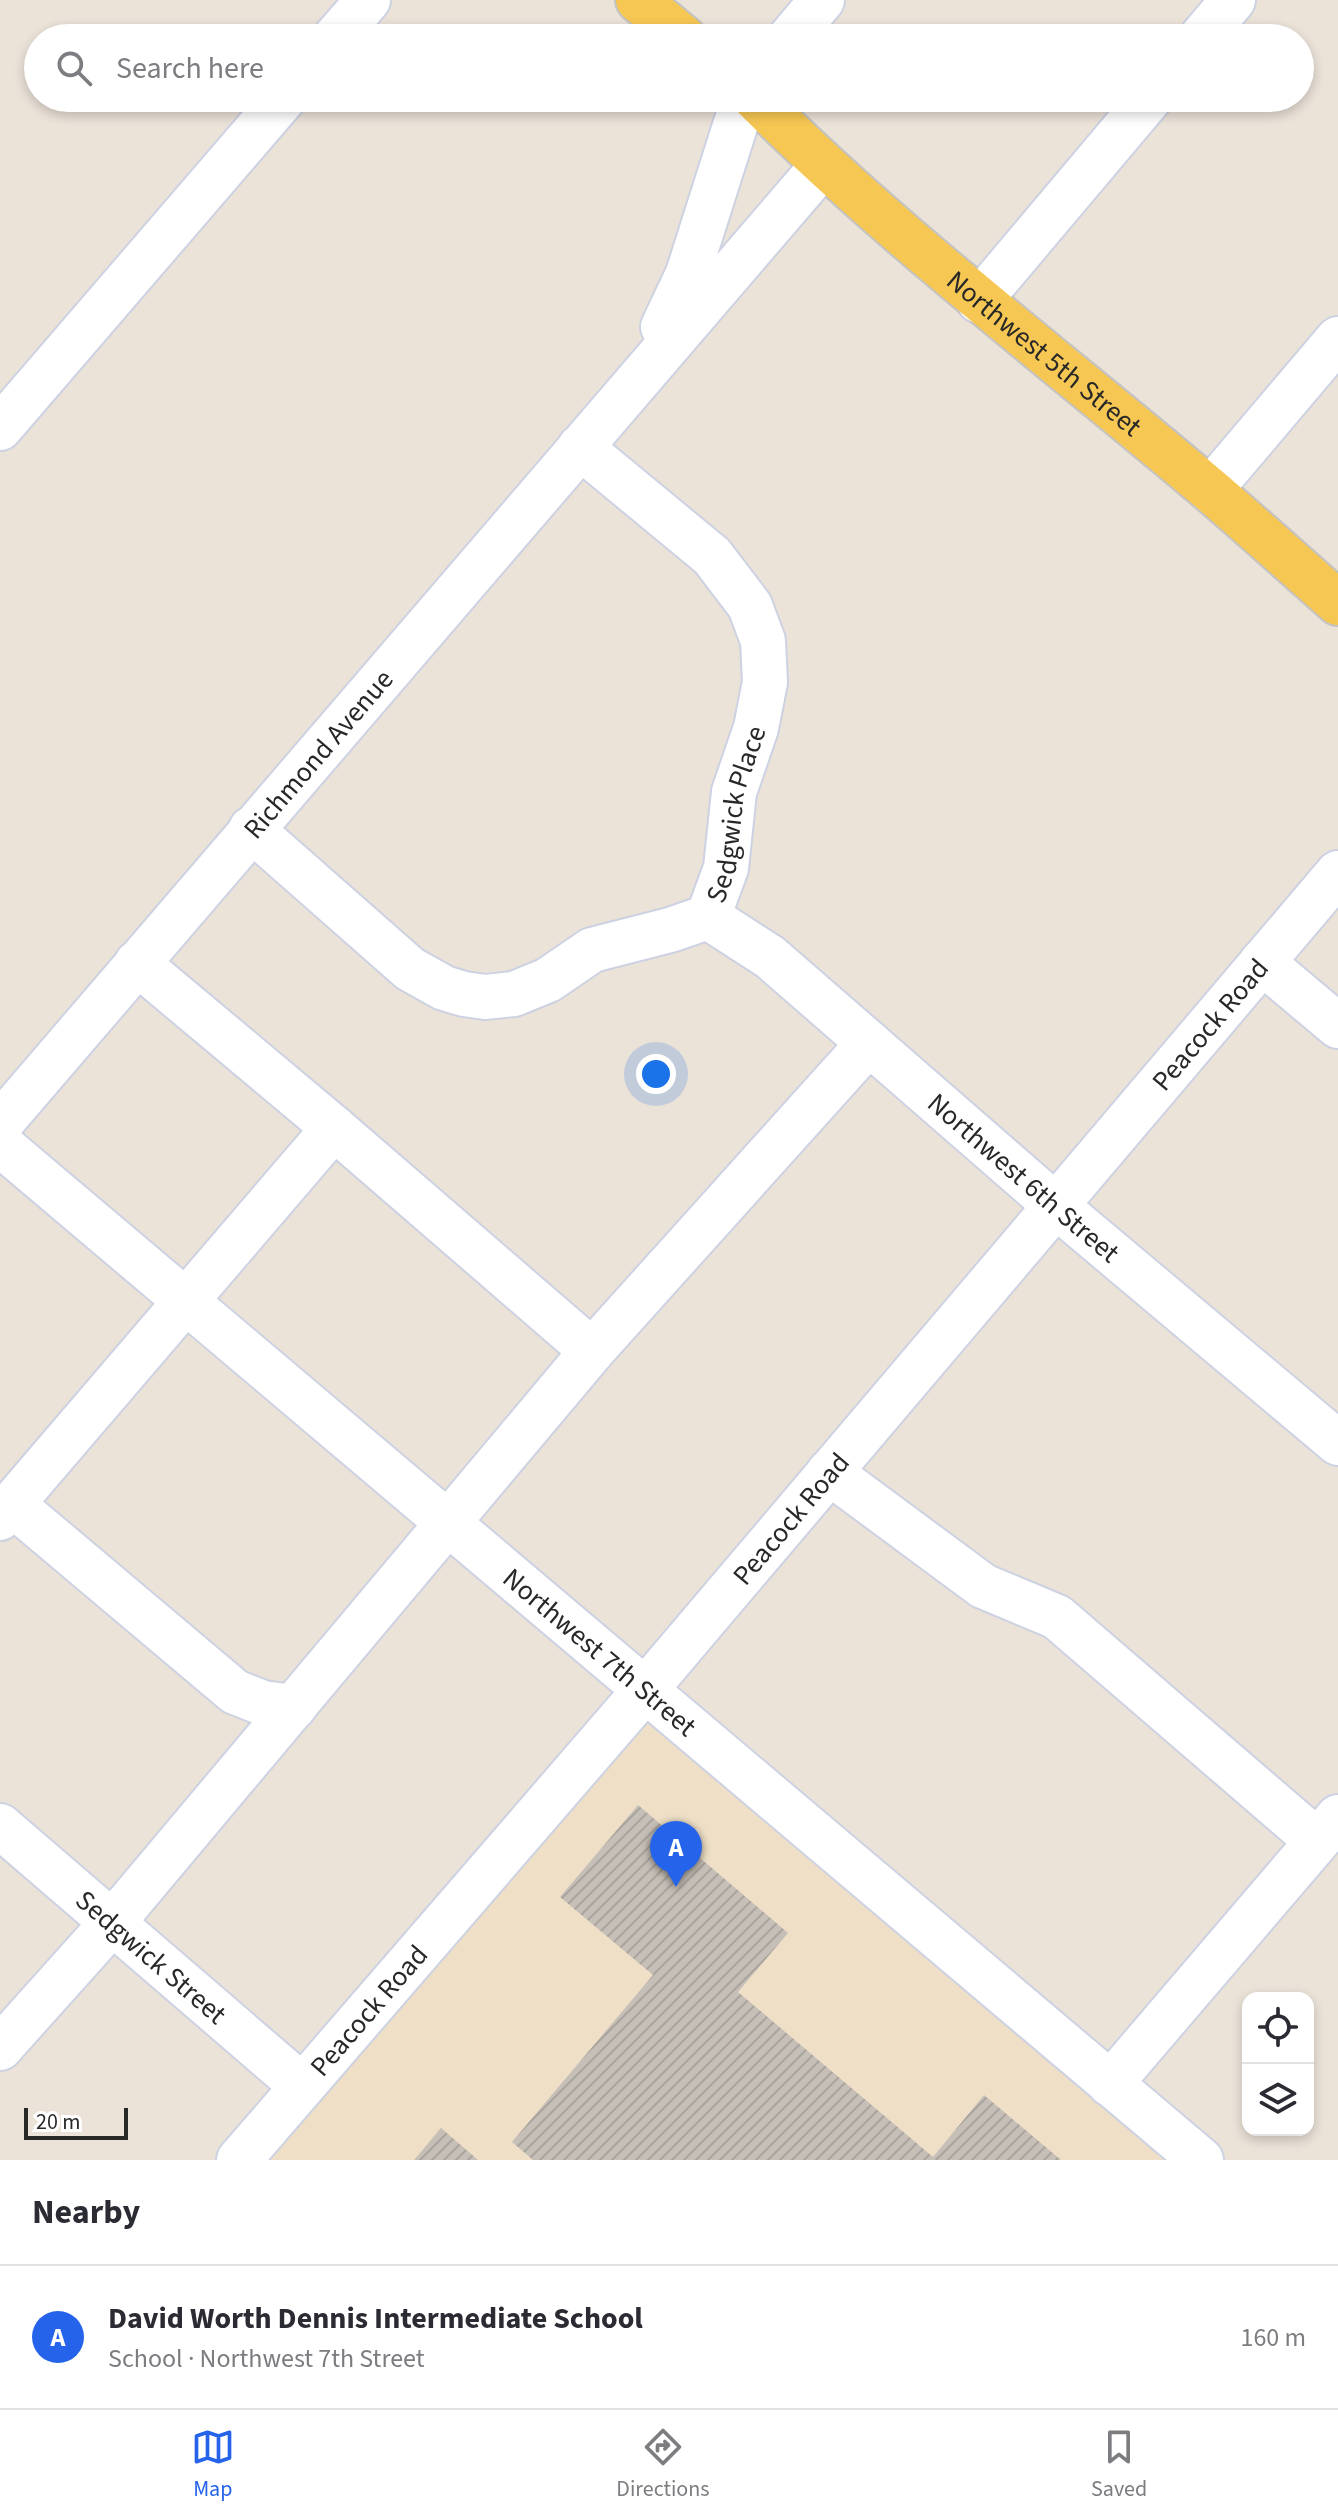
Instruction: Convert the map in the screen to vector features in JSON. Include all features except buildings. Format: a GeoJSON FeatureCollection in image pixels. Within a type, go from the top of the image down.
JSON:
{"type":"FeatureCollection","features":[{"type":"Feature","properties":{"kind":"main road"},"geometry":{"type":"LineString","coordinates":[[638,0],[667,24]]}},
{"type":"Feature","properties":{"kind":"main road","name":"Northwest 5th Street"},"geometry":{"type":"LineString","coordinates":[[769,112],[823,165],[979,301],[1210,490],[1338,603]]}},
{"type":"Feature","properties":{"kind":"street"},"geometry":{"type":"LineString","coordinates":[[347,24],[368,0]]}},
{"type":"Feature","properties":{"kind":"street"},"geometry":{"type":"LineString","coordinates":[[802,24],[822,0]]}},
{"type":"Feature","properties":{"kind":"street"},"geometry":{"type":"LineString","coordinates":[[1213,24],[1233,0]]}},
{"type":"Feature","properties":{"kind":"street"},"geometry":{"type":"LineString","coordinates":[[0,428],[272,112]]}},
{"type":"Feature","properties":{"kind":"street","name":"Richmond Avenue"},"geometry":{"type":"LineString","coordinates":[[636,383],[688,274],[740,112]]}},
{"type":"Feature","properties":{"kind":"street"},"geometry":{"type":"LineString","coordinates":[[979,301],[1138,112]]}},
{"type":"Feature","properties":{"kind":"street","name":"Richmond Avenue"},"geometry":{"type":"LineString","coordinates":[[0,1124],[823,165]]}},
{"type":"Feature","properties":{"kind":"street"},"geometry":{"type":"LineString","coordinates":[[1210,490],[1338,339]]}},
{"type":"Feature","properties":{"kind":"street","name":"Sedgwick Place"},"geometry":{"type":"LineString","coordinates":[[251,829],[410,969],[444,988],[464,994],[485,997],[514,994],[548,980],[592,950],[708,917],[726,868],[734,792],[756,728],[765,682],[763,641],[750,606],[712,556],[580,447]]}},
{"type":"Feature","properties":{"kind":"street","name":"Peacock Road"},"geometry":{"type":"LineString","coordinates":[[239,2160],[645,1690],[1338,873]]}},
{"type":"Feature","properties":{"kind":"street","name":"Northwest 6th Street"},"geometry":{"type":"LineString","coordinates":[[708,917],[770,957],[1055,1205],[1338,1443]]}},
{"type":"Feature","properties":{"kind":"street"},"geometry":{"type":"LineString","coordinates":[[1262,962],[1338,1026]]}},
{"type":"Feature","properties":{"kind":"street"},"geometry":{"type":"LineString","coordinates":[[137,963],[592,1351]]}},
{"type":"Feature","properties":{"kind":"street"},"geometry":{"type":"LineString","coordinates":[[0,2048],[112,1923],[592,1351],[869,1043]]}},
{"type":"Feature","properties":{"kind":"street"},"geometry":{"type":"LineString","coordinates":[[294,1707],[263,1703],[235,1692],[6,1511],[334,1128]]}},
{"type":"Feature","properties":{"kind":"street","name":"Northwest 7th Street"},"geometry":{"type":"LineString","coordinates":[[0,1144],[1201,2160]]}},
{"type":"Feature","properties":{"kind":"street"},"geometry":{"type":"LineString","coordinates":[[829,1472],[983,1586],[1057,1617],[1328,1829],[1110,2084]]}},
{"type":"Feature","properties":{"kind":"street","name":"Sedgwick Street"},"geometry":{"type":"LineString","coordinates":[[0,1826],[302,2086]]}},
{"type":"Feature","properties":{"kind":"shaded area"},"geometry":{"type":"Polygon","coordinates":[[[645,1690],[1201,2160],[239,2160],[645,1690]]]}},
{"type":"Feature","properties":{"kind":"place","name":"David Worth Dennis Intermediate School"},"geometry":{"type":"Point","coordinates":[676,1887]}}]}
